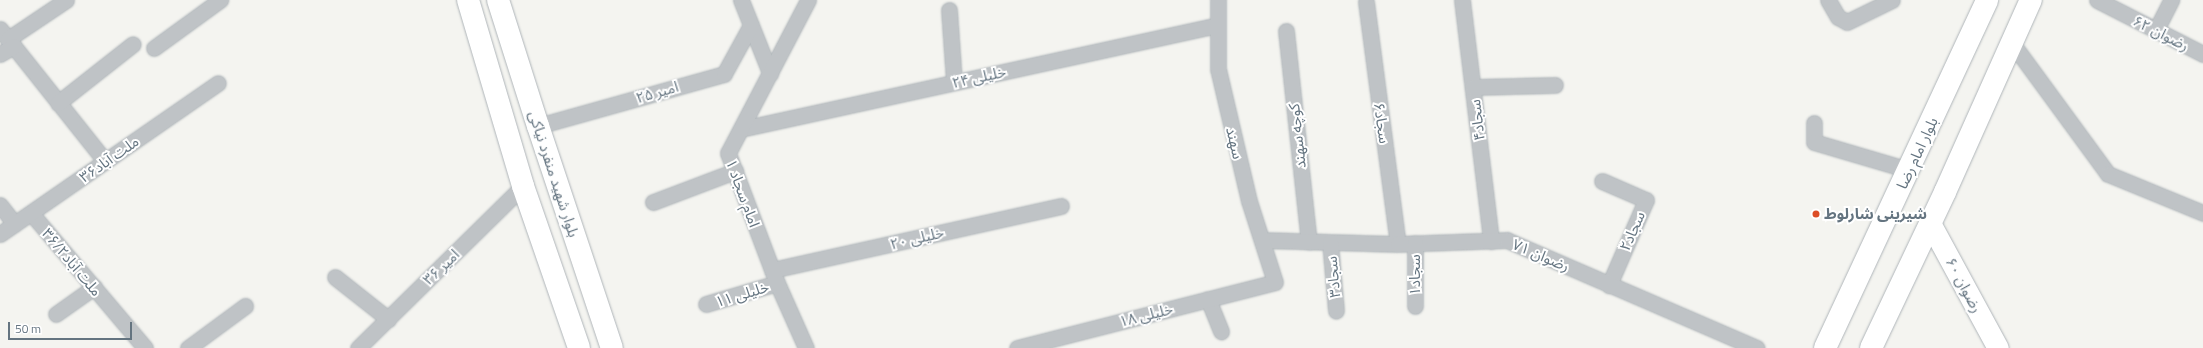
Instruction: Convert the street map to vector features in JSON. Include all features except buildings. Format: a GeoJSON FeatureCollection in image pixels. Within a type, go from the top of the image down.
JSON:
{"type":"FeatureCollection","features":[{"type":"Feature","properties":{"kind":"main road","name":"بلوار شهید منفرد نیاکی"},"geometry":{"type":"LineString","coordinates":[[468,0],[523,186],[579,348]]}},
{"type":"Feature","properties":{"kind":"main road","name":"بلوار شهید منفرد نیاکی"},"geometry":{"type":"LineString","coordinates":[[498,0],[538,126],[612,348]]}},
{"type":"Feature","properties":{"kind":"main road"},"geometry":{"type":"LineString","coordinates":[[1871,348],[1930,223],[2031,0]]}},
{"type":"Feature","properties":{"kind":"main road","name":"بلوار امام رضا"},"geometry":{"type":"LineString","coordinates":[[1826,348],[1909,170],[1982,2]]}},
{"type":"Feature","properties":{"kind":"main road"},"geometry":{"type":"LineString","coordinates":[[508,134],[538,126]]}},
{"type":"Feature","properties":{"kind":"main road","name":"رضوان ۶۰"},"geometry":{"type":"LineString","coordinates":[[1930,223],[1998,348]]}},
{"type":"Feature","properties":{"kind":"street"},"geometry":{"type":"LineString","coordinates":[[0,54],[7,38],[66,0]]}},
{"type":"Feature","properties":{"kind":"street"},"geometry":{"type":"LineString","coordinates":[[154,48],[220,0]]}},
{"type":"Feature","properties":{"kind":"street"},"geometry":{"type":"LineString","coordinates":[[741,0],[770,73]]}},
{"type":"Feature","properties":{"kind":"street","name":"امام سجاد ۱"},"geometry":{"type":"LineString","coordinates":[[806,348],[774,276],[728,153],[808,0]]}},
{"type":"Feature","properties":{"kind":"street","name":"سهند"},"geometry":{"type":"LineString","coordinates":[[1218,0],[1218,69],[1249,201],[1275,282]]}},
{"type":"Feature","properties":{"kind":"street","name":"سجاد۴"},"geometry":{"type":"LineString","coordinates":[[1462,0],[1491,241]]}},
{"type":"Feature","properties":{"kind":"street"},"geometry":{"type":"LineString","coordinates":[[1828,0],[1838,17],[1847,22],[1892,0]]}},
{"type":"Feature","properties":{"kind":"street","name":"رضوان ۶۲"},"geometry":{"type":"LineString","coordinates":[[2097,0],[2203,54]]}},
{"type":"Feature","properties":{"kind":"street"},"geometry":{"type":"LineString","coordinates":[[2156,30],[2170,0]]}},
{"type":"Feature","properties":{"kind":"street","name":"سجاد۶"},"geometry":{"type":"LineString","coordinates":[[1366,2],[1398,244]]}},
{"type":"Feature","properties":{"kind":"street"},"geometry":{"type":"LineString","coordinates":[[949,10],[954,82]]}},
{"type":"Feature","properties":{"kind":"street","name":"امیر ۲۵"},"geometry":{"type":"LineString","coordinates":[[538,126],[724,74],[751,25]]}},
{"type":"Feature","properties":{"kind":"street","name":"خلیلی ۲۴"},"geometry":{"type":"LineString","coordinates":[[741,129],[1218,25]]}},
{"type":"Feature","properties":{"kind":"street","name":"كوچه سهند"},"geometry":{"type":"LineString","coordinates":[[1286,31],[1309,242]]}},
{"type":"Feature","properties":{"kind":"street"},"geometry":{"type":"LineString","coordinates":[[7,38],[105,162]]}},
{"type":"Feature","properties":{"kind":"street"},"geometry":{"type":"LineString","coordinates":[[2012,43],[2108,174],[2203,213]]}},
{"type":"Feature","properties":{"kind":"street"},"geometry":{"type":"LineString","coordinates":[[58,103],[133,44]]}},
{"type":"Feature","properties":{"kind":"street","name":"ملت آباد۳۶"},"geometry":{"type":"LineString","coordinates":[[0,234],[218,83]]}},
{"type":"Feature","properties":{"kind":"street"},"geometry":{"type":"LineString","coordinates":[[1473,87],[1555,86]]}},
{"type":"Feature","properties":{"kind":"street"},"geometry":{"type":"LineString","coordinates":[[1814,122],[1814,142],[1909,170]]}},
{"type":"Feature","properties":{"kind":"street"},"geometry":{"type":"LineString","coordinates":[[653,202],[735,171]]}},
{"type":"Feature","properties":{"kind":"street","name":"سجاد۲"},"geometry":{"type":"LineString","coordinates":[[1602,181],[1646,200],[1609,285]]}},
{"type":"Feature","properties":{"kind":"street","name":"امیر ۳۶"},"geometry":{"type":"LineString","coordinates":[[358,348],[523,186]]}},
{"type":"Feature","properties":{"kind":"street"},"geometry":{"type":"LineString","coordinates":[[0,205],[15,224]]}},
{"type":"Feature","properties":{"kind":"street","name":"خلیلی ۲۰"},"geometry":{"type":"LineString","coordinates":[[774,276],[1061,206]]}},
{"type":"Feature","properties":{"kind":"street","name":"ملت آباد۳۶/۲"},"geometry":{"type":"LineString","coordinates":[[30,213],[145,348]]}},
{"type":"Feature","properties":{"kind":"street","name":"رضوان ۷۱"},"geometry":{"type":"LineString","coordinates":[[1262,240],[1398,244],[1507,240],[1757,348]]}},
{"type":"Feature","properties":{"kind":"street","name":"سجاد۳"},"geometry":{"type":"LineString","coordinates":[[1330,242],[1336,311]]}},
{"type":"Feature","properties":{"kind":"street","name":"سجاد۱"},"geometry":{"type":"LineString","coordinates":[[1415,243],[1415,306]]}},
{"type":"Feature","properties":{"kind":"street","name":"خلیلی ۱۱"},"geometry":{"type":"LineString","coordinates":[[706,304],[774,276]]}},
{"type":"Feature","properties":{"kind":"street"},"geometry":{"type":"LineString","coordinates":[[335,277],[388,319]]}},
{"type":"Feature","properties":{"kind":"street","name":"خلیلی ۱۸"},"geometry":{"type":"LineString","coordinates":[[1017,348],[1275,282]]}},
{"type":"Feature","properties":{"kind":"street"},"geometry":{"type":"LineString","coordinates":[[56,314],[94,287]]}},
{"type":"Feature","properties":{"kind":"street"},"geometry":{"type":"LineString","coordinates":[[1208,299],[1220,332]]}},
{"type":"Feature","properties":{"kind":"street"},"geometry":{"type":"LineString","coordinates":[[188,348],[244,306]]}},
{"type":"Feature","properties":{"kind":"place","name":"شیرینی شارلوط"},"geometry":{"type":"Point","coordinates":[1816,214]}}]}
